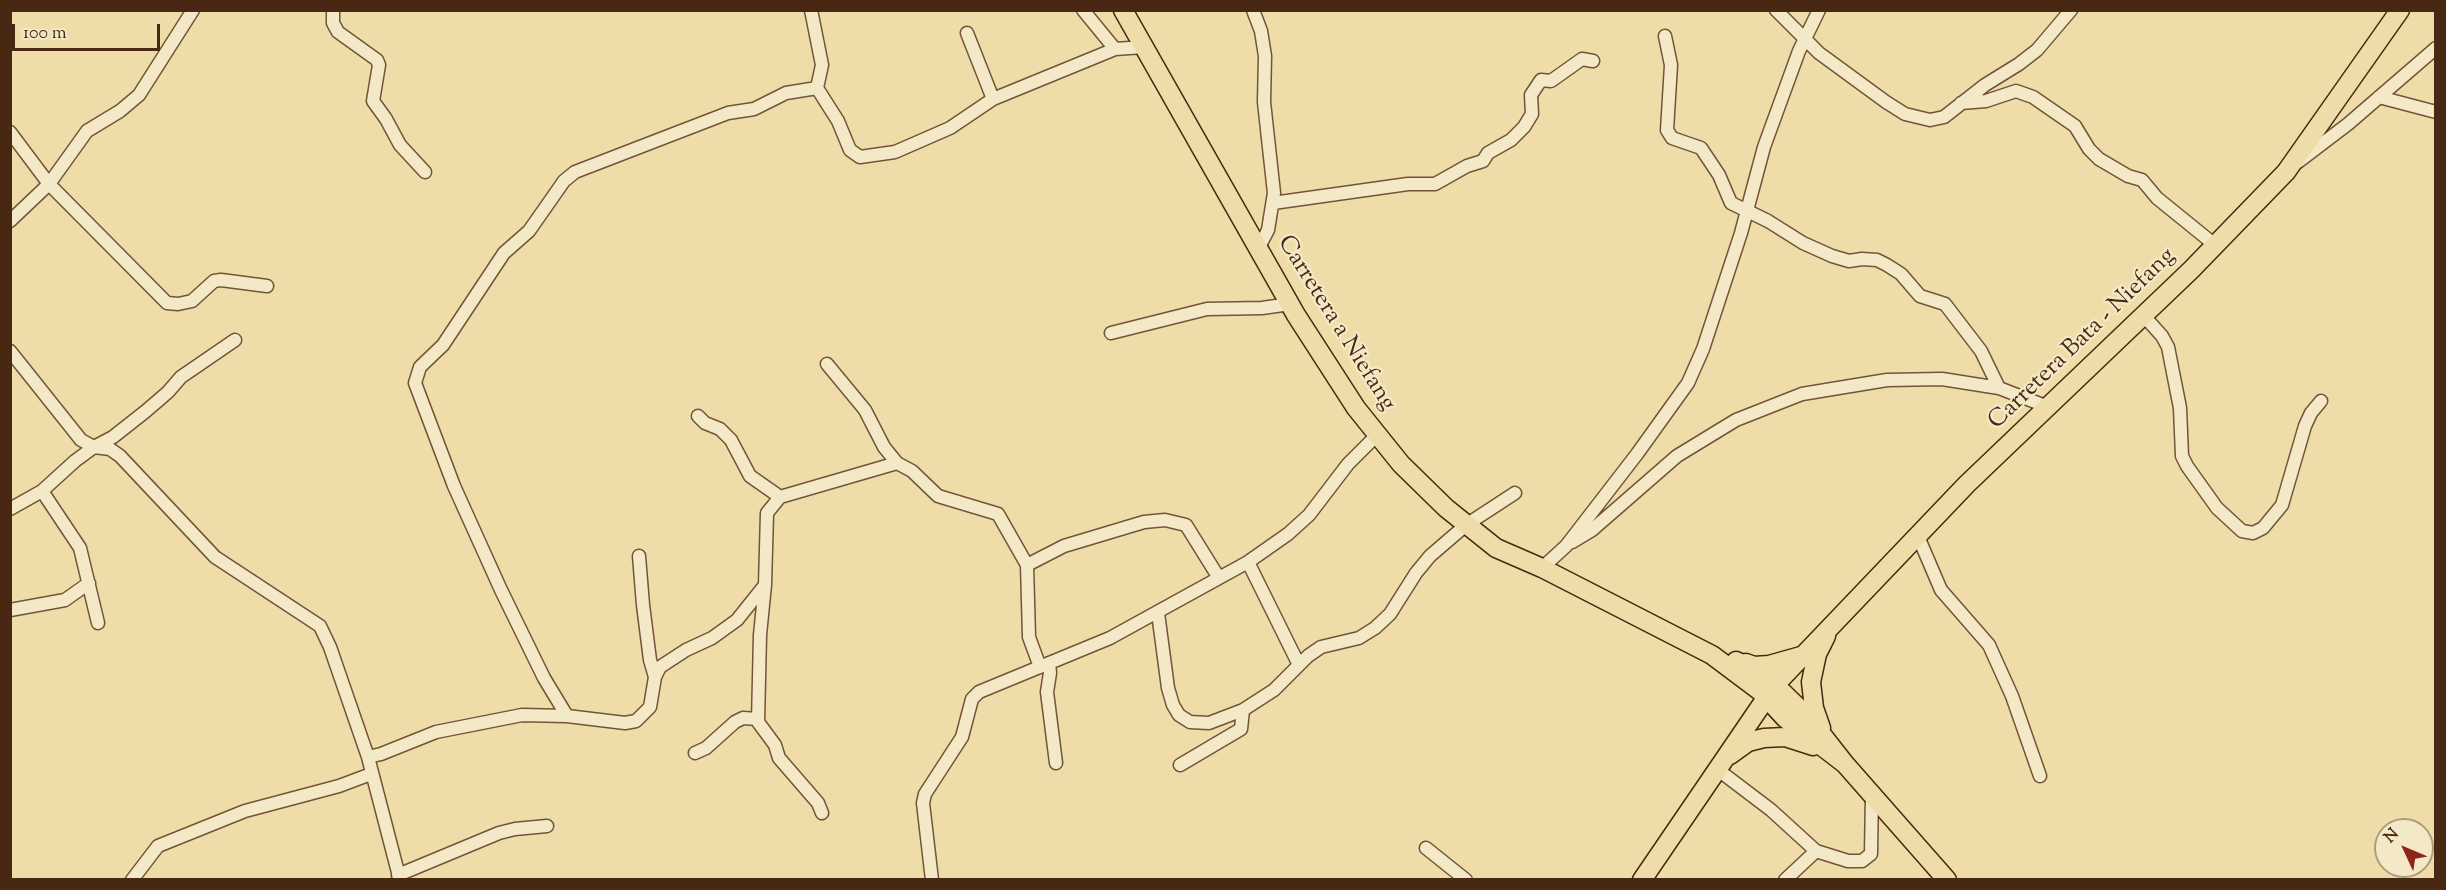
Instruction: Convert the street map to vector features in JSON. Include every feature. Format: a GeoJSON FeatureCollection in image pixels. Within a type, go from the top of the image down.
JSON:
{"type":"FeatureCollection","features":[{"type":"Feature","properties":{"kind":"main road","name":"Carretera a Niefang"},"geometry":{"type":"LineString","coordinates":[[1123,10],[1290,304],[1344,391],[1401,464],[1466,525],[1496,548],[1542,568],[1721,657]]}},
{"type":"Feature","properties":{"kind":"main road","name":"Carretera Bata - Niefang"},"geometry":{"type":"LineString","coordinates":[[1642,879],[1770,691],[1917,534],[2144,316],[2286,172],[2400,10]]}},
{"type":"Feature","properties":{"kind":"main road"},"geometry":{"type":"LineString","coordinates":[[1832,623],[1817,654],[1811,682],[1814,708],[1822,732],[1839,759]]}},
{"type":"Feature","properties":{"kind":"main road"},"geometry":{"type":"LineString","coordinates":[[1721,657],[1754,666],[1768,665],[1801,656]]}},
{"type":"Feature","properties":{"kind":"main road"},"geometry":{"type":"LineString","coordinates":[[1721,657],[1748,681],[1770,691],[1822,732]]}},
{"type":"Feature","properties":{"kind":"main road"},"geometry":{"type":"LineString","coordinates":[[1721,657],[1758,672],[1785,718],[1839,759],[1947,879]]}},
{"type":"Feature","properties":{"kind":"main road"},"geometry":{"type":"LineString","coordinates":[[1748,681],[1757,703],[1753,716]]}},
{"type":"Feature","properties":{"kind":"main road"},"geometry":{"type":"LineString","coordinates":[[1719,765],[1748,742],[1764,738],[1785,737],[1839,759]]}},
{"type":"Feature","properties":{"kind":"street"},"geometry":{"type":"LineString","coordinates":[[333,10],[333,22],[339,32],[377,60],[379,65],[373,101],[386,119],[400,146],[425,172]]}},
{"type":"Feature","properties":{"kind":"street"},"geometry":{"type":"LineString","coordinates":[[811,10],[822,65],[817,88],[834,114],[850,150],[860,157],[882,155],[933,137],[993,99],[1115,50],[1144,47]]}},
{"type":"Feature","properties":{"kind":"street"},"geometry":{"type":"LineString","coordinates":[[1083,10],[1115,50]]}},
{"type":"Feature","properties":{"kind":"street"},"geometry":{"type":"LineString","coordinates":[[1253,10],[1261,31],[1265,56],[1264,102],[1272,160],[1273,203],[1268,230],[1259,247]]}},
{"type":"Feature","properties":{"kind":"street"},"geometry":{"type":"LineString","coordinates":[[1776,10],[1819,53],[1905,114],[1930,120],[1944,117],[2037,50],[2071,10]]}},
{"type":"Feature","properties":{"kind":"street"},"geometry":{"type":"LineString","coordinates":[[1542,568],[1566,546],[1688,383],[1706,339],[1764,147],[1804,40],[1819,10]]}},
{"type":"Feature","properties":{"kind":"street"},"geometry":{"type":"LineString","coordinates":[[10,221],[50,184],[87,131],[120,111],[139,95],[190,12]]}},
{"type":"Feature","properties":{"kind":"street"},"geometry":{"type":"LineString","coordinates":[[967,33],[993,99]]}},
{"type":"Feature","properties":{"kind":"street"},"geometry":{"type":"LineString","coordinates":[[1665,36],[1671,65],[1667,130],[1672,138],[1701,148],[1719,175],[1731,203],[1768,221],[1803,243],[1832,256],[1849,261],[1877,260],[1901,274],[1920,296],[1929,301],[1944,304],[1981,351],[1999,388]]}},
{"type":"Feature","properties":{"kind":"street"},"geometry":{"type":"LineString","coordinates":[[2286,172],[2348,124],[2436,48]]}},
{"type":"Feature","properties":{"kind":"street"},"geometry":{"type":"LineString","coordinates":[[1273,203],[1408,184],[1436,184],[1467,166],[1483,161],[1488,153],[1511,140],[1524,127],[1532,114],[1532,95],[1541,80],[1551,81],[1582,59],[1593,61]]}},
{"type":"Feature","properties":{"kind":"street"},"geometry":{"type":"LineString","coordinates":[[567,716],[524,638],[454,486],[415,383],[420,367],[443,345],[504,253],[529,231],[564,181],[575,172],[728,113],[754,109],[786,93],[817,88]]}},
{"type":"Feature","properties":{"kind":"street"},"geometry":{"type":"LineString","coordinates":[[1961,103],[1986,101],[2016,91],[2033,97],[2074,126],[2089,149],[2099,159],[2128,176],[2142,180],[2157,198],[2215,246]]}},
{"type":"Feature","properties":{"kind":"street"},"geometry":{"type":"LineString","coordinates":[[2379,97],[2436,112]]}},
{"type":"Feature","properties":{"kind":"street"},"geometry":{"type":"LineString","coordinates":[[10,132],[50,184],[167,303],[178,304],[192,301],[214,281],[267,286]]}},
{"type":"Feature","properties":{"kind":"street"},"geometry":{"type":"LineString","coordinates":[[1111,333],[1207,309],[1262,308],[1290,304]]}},
{"type":"Feature","properties":{"kind":"street"},"geometry":{"type":"LineString","coordinates":[[2144,316],[2168,347],[2180,408],[2182,456],[2217,508],[2242,531],[2253,533],[2264,528],[2282,505],[2305,426],[2311,413],[2321,401]]}},
{"type":"Feature","properties":{"kind":"street"},"geometry":{"type":"LineString","coordinates":[[10,509],[42,491],[94,447],[113,436],[168,392],[181,377],[235,340]]}},
{"type":"Feature","properties":{"kind":"street"},"geometry":{"type":"LineString","coordinates":[[10,351],[81,440],[94,447],[110,449],[120,456],[215,556],[320,626],[330,647],[368,757],[399,877],[499,833],[547,826]]}},
{"type":"Feature","properties":{"kind":"street"},"geometry":{"type":"LineString","coordinates":[[827,364],[865,410],[884,447],[897,462],[912,471],[938,496],[998,514],[1027,565],[1029,637],[1031,648],[1050,673],[1047,692],[1056,764]]}},
{"type":"Feature","properties":{"kind":"street"},"geometry":{"type":"LineString","coordinates":[[1566,546],[1592,530],[1677,456],[1736,420],[1802,394],[1887,380],[1942,379],[1999,388],[2048,407]]}},
{"type":"Feature","properties":{"kind":"street"},"geometry":{"type":"LineString","coordinates":[[698,416],[705,423],[720,429],[731,440],[750,476],[780,497]]}},
{"type":"Feature","properties":{"kind":"street"},"geometry":{"type":"LineString","coordinates":[[932,879],[923,803],[925,794],[962,737],[972,699],[979,692],[1110,638],[1248,562],[1288,534],[1309,515],[1348,464],[1377,435]]}},
{"type":"Feature","properties":{"kind":"street"},"geometry":{"type":"LineString","coordinates":[[822,813],[818,803],[779,758],[775,745],[759,724],[758,719],[767,513],[780,497],[897,462]]}},
{"type":"Feature","properties":{"kind":"street"},"geometry":{"type":"LineString","coordinates":[[42,491],[80,548],[98,623]]}},
{"type":"Feature","properties":{"kind":"street"},"geometry":{"type":"LineString","coordinates":[[1158,613],[1168,688],[1173,705],[1179,715],[1190,722],[1209,723],[1243,710],[1274,690],[1321,647],[1359,638],[1375,628],[1390,614],[1416,573],[1430,556],[1466,525],[1515,494]]}},
{"type":"Feature","properties":{"kind":"street"},"geometry":{"type":"LineString","coordinates":[[1027,565],[1064,546],[1144,522],[1165,520],[1186,525],[1220,578]]}},
{"type":"Feature","properties":{"kind":"street"},"geometry":{"type":"LineString","coordinates":[[1917,534],[1941,590],[1989,645],[2012,696],[2040,776]]}},
{"type":"Feature","properties":{"kind":"street"},"geometry":{"type":"LineString","coordinates":[[639,556],[650,660],[656,676]]}},
{"type":"Feature","properties":{"kind":"street"},"geometry":{"type":"LineString","coordinates":[[1248,562],[1299,665]]}},
{"type":"Feature","properties":{"kind":"street"},"geometry":{"type":"LineString","coordinates":[[10,610],[65,600],[89,583]]}},
{"type":"Feature","properties":{"kind":"street"},"geometry":{"type":"LineString","coordinates":[[368,757],[436,732],[522,715],[567,716],[625,723],[636,721],[650,707],[660,667],[686,650],[712,638],[737,620],[765,585]]}},
{"type":"Feature","properties":{"kind":"street"},"geometry":{"type":"LineString","coordinates":[[1180,765],[1241,729],[1243,710]]}},
{"type":"Feature","properties":{"kind":"street"},"geometry":{"type":"LineString","coordinates":[[695,753],[706,748],[735,722],[743,718],[758,719]]}},
{"type":"Feature","properties":{"kind":"street"},"geometry":{"type":"LineString","coordinates":[[1719,765],[1816,850],[1848,861],[1862,861],[1871,854],[1872,794]]}},
{"type":"Feature","properties":{"kind":"street"},"geometry":{"type":"LineString","coordinates":[[132,879],[158,846],[245,811],[339,786],[371,774]]}},
{"type":"Feature","properties":{"kind":"street"},"geometry":{"type":"LineString","coordinates":[[1426,848],[1466,879]]}},
{"type":"Feature","properties":{"kind":"street"},"geometry":{"type":"LineString","coordinates":[[1785,879],[1816,850]]}}]}
